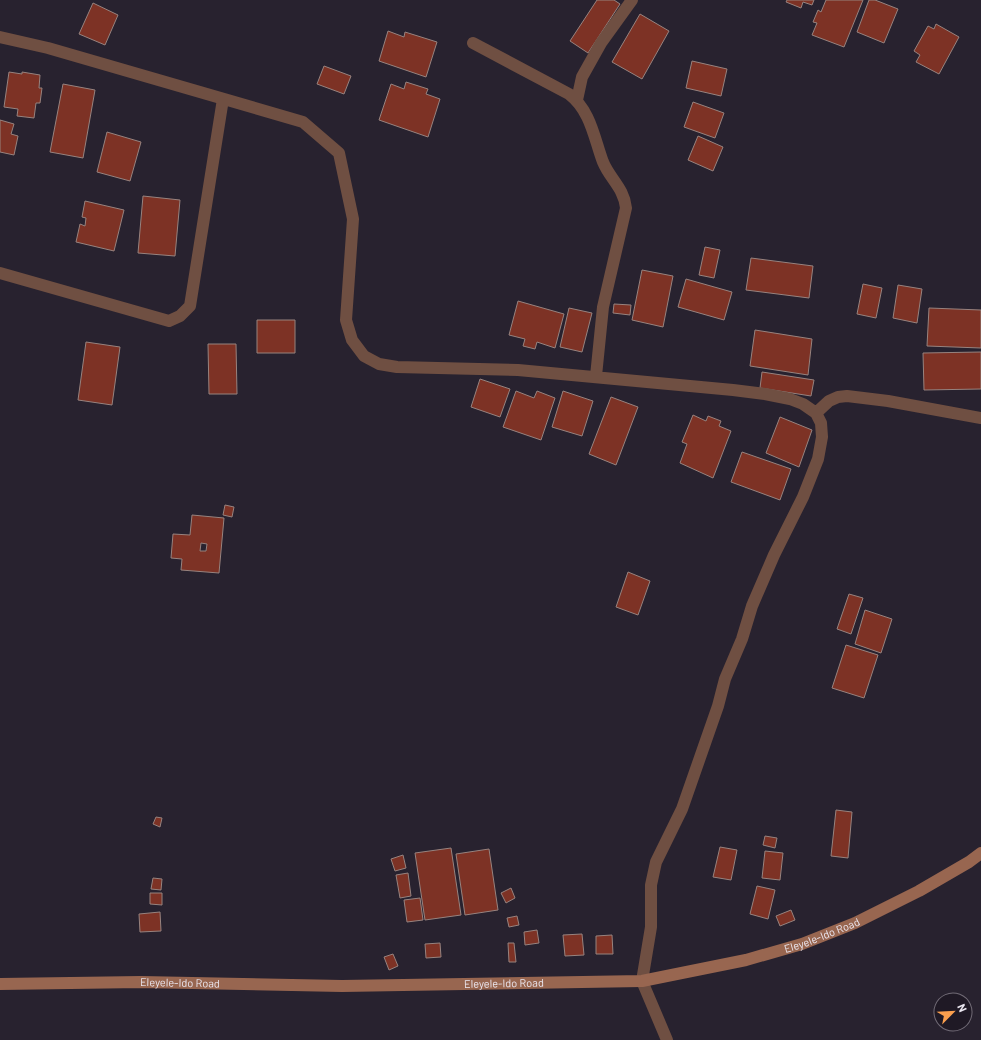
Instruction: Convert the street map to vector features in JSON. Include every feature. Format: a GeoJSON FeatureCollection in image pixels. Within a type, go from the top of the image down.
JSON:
{"type":"FeatureCollection","features":[{"type":"Feature","properties":{"kind":"main road","name":"Eleyele-Ido Road"},"geometry":{"type":"LineString","coordinates":[[0,984],[141,982],[342,986],[642,981],[746,960],[802,944],[855,923],[919,891],[969,862],[981,853]]}},
{"type":"Feature","properties":{"kind":"street"},"geometry":{"type":"LineString","coordinates":[[577,100],[582,77],[601,43],[632,0]]}},
{"type":"Feature","properties":{"kind":"street"},"geometry":{"type":"LineString","coordinates":[[0,36],[48,48],[303,122],[339,153],[353,219],[346,320],[352,340],[364,356],[379,364],[397,367],[518,370],[596,376],[766,394],[790,399],[803,404],[816,413],[821,424],[822,437],[818,459],[803,497],[774,555],[752,606],[742,639],[725,679],[718,706],[682,809],[656,862],[651,885],[650,927],[642,981],[667,1040]]}},
{"type":"Feature","properties":{"kind":"street"},"geometry":{"type":"LineString","coordinates":[[473,43],[570,94],[577,100],[585,111],[603,162],[621,190],[625,200],[626,208],[603,307],[596,376]]}},
{"type":"Feature","properties":{"kind":"street"},"geometry":{"type":"LineString","coordinates":[[0,273],[169,321],[180,316],[190,306],[223,99]]}},
{"type":"Feature","properties":{"kind":"street"},"geometry":{"type":"LineString","coordinates":[[816,413],[829,401],[838,397],[847,396],[888,401],[981,418]]}},
{"type":"Feature","properties":{"kind":"building"},"geometry":{"type":"Polygon","coordinates":[[[597,0],[614,0],[620,4],[588,53],[570,41],[597,0]]]}},
{"type":"Feature","properties":{"kind":"building"},"geometry":{"type":"Polygon","coordinates":[[[787,0],[814,0],[812,5],[803,2],[801,8],[786,2],[787,0]]]}},
{"type":"Feature","properties":{"kind":"building"},"geometry":{"type":"Polygon","coordinates":[[[826,0],[863,0],[844,47],[812,35],[817,23],[813,22],[818,10],[821,12],[826,0]]]}},
{"type":"Feature","properties":{"kind":"building"},"geometry":{"type":"Polygon","coordinates":[[[869,0],[875,0],[898,9],[884,43],[857,32],[869,0]]]}},
{"type":"Feature","properties":{"kind":"building"},"geometry":{"type":"Polygon","coordinates":[[[93,3],[118,15],[105,45],[79,34],[93,3]]]}},
{"type":"Feature","properties":{"kind":"building"},"geometry":{"type":"Polygon","coordinates":[[[640,14],[669,31],[642,79],[612,62],[640,14]]]}},
{"type":"Feature","properties":{"kind":"building"},"geometry":{"type":"Polygon","coordinates":[[[936,24],[959,37],[939,74],[916,62],[920,55],[914,51],[928,26],[934,29],[936,24]]]}},
{"type":"Feature","properties":{"kind":"building"},"geometry":{"type":"Polygon","coordinates":[[[388,31],[404,37],[405,32],[437,42],[426,77],[379,61],[388,31]]]}},
{"type":"Feature","properties":{"kind":"building"},"geometry":{"type":"Polygon","coordinates":[[[692,61],[727,69],[721,96],[686,88],[692,61]]]}},
{"type":"Feature","properties":{"kind":"building"},"geometry":{"type":"Polygon","coordinates":[[[324,66],[351,76],[344,94],[317,84],[324,66]]]}},
{"type":"Feature","properties":{"kind":"building"},"geometry":{"type":"Polygon","coordinates":[[[9,72],[22,74],[22,72],[40,75],[39,88],[42,88],[40,103],[36,103],[34,118],[17,116],[18,109],[4,107],[9,72]]]}},
{"type":"Feature","properties":{"kind":"building"},"geometry":{"type":"Polygon","coordinates":[[[406,82],[428,89],[426,94],[440,99],[428,137],[379,120],[391,84],[404,89],[406,82]]]}},
{"type":"Feature","properties":{"kind":"building"},"geometry":{"type":"Polygon","coordinates":[[[63,84],[95,90],[83,158],[50,152],[63,84]]]}},
{"type":"Feature","properties":{"kind":"building"},"geometry":{"type":"Polygon","coordinates":[[[693,102],[724,113],[715,138],[684,127],[693,102]]]}},
{"type":"Feature","properties":{"kind":"building"},"geometry":{"type":"Polygon","coordinates":[[[0,120],[14,124],[11,134],[18,136],[14,155],[0,152],[0,120]]]}},
{"type":"Feature","properties":{"kind":"building"},"geometry":{"type":"Polygon","coordinates":[[[107,132],[141,142],[130,181],[97,172],[107,132]]]}},
{"type":"Feature","properties":{"kind":"building"},"geometry":{"type":"Polygon","coordinates":[[[698,136],[723,147],[713,171],[688,160],[698,136]]]}},
{"type":"Feature","properties":{"kind":"building"},"geometry":{"type":"Polygon","coordinates":[[[143,196],[180,200],[175,256],[138,253],[143,196]]]}},
{"type":"Feature","properties":{"kind":"building"},"geometry":{"type":"Polygon","coordinates":[[[85,201],[124,210],[114,251],[76,242],[80,224],[85,226],[86,218],[82,217],[85,201]]]}},
{"type":"Feature","properties":{"kind":"building"},"geometry":{"type":"Polygon","coordinates":[[[705,247],[720,250],[714,278],[699,275],[705,247]]]}},
{"type":"Feature","properties":{"kind":"building"},"geometry":{"type":"Polygon","coordinates":[[[751,258],[813,266],[809,298],[746,290],[751,258]]]}},
{"type":"Feature","properties":{"kind":"building"},"geometry":{"type":"Polygon","coordinates":[[[642,270],[673,276],[663,327],[632,320],[642,270]]]}},
{"type":"Feature","properties":{"kind":"building"},"geometry":{"type":"Polygon","coordinates":[[[686,279],[732,292],[724,320],[678,307],[686,279]]]}},
{"type":"Feature","properties":{"kind":"building"},"geometry":{"type":"Polygon","coordinates":[[[863,284],[882,288],[876,318],[857,314],[863,284]]]}},
{"type":"Feature","properties":{"kind":"building"},"geometry":{"type":"Polygon","coordinates":[[[898,285],[922,289],[917,323],[893,318],[898,285]]]}},
{"type":"Feature","properties":{"kind":"building"},"geometry":{"type":"Polygon","coordinates":[[[518,301],[564,314],[555,348],[537,342],[535,349],[523,346],[525,339],[509,335],[518,301]]]}},
{"type":"Feature","properties":{"kind":"building"},"geometry":{"type":"Polygon","coordinates":[[[614,304],[631,305],[630,315],[613,313],[614,304]]]}},
{"type":"Feature","properties":{"kind":"building"},"geometry":{"type":"Polygon","coordinates":[[[569,308],[592,313],[582,352],[560,347],[569,308]]]}},
{"type":"Feature","properties":{"kind":"building"},"geometry":{"type":"Polygon","coordinates":[[[929,308],[981,310],[981,348],[927,346],[929,308]]]}},
{"type":"Feature","properties":{"kind":"building"},"geometry":{"type":"Polygon","coordinates":[[[257,320],[295,320],[295,353],[257,353],[257,320]]]}},
{"type":"Feature","properties":{"kind":"building"},"geometry":{"type":"Polygon","coordinates":[[[755,330],[812,339],[808,375],[750,366],[755,330]]]}},
{"type":"Feature","properties":{"kind":"building"},"geometry":{"type":"Polygon","coordinates":[[[86,342],[120,347],[112,405],[78,400],[86,342]]]}},
{"type":"Feature","properties":{"kind":"building"},"geometry":{"type":"Polygon","coordinates":[[[208,344],[236,344],[237,394],[209,394],[208,344]]]}},
{"type":"Feature","properties":{"kind":"building"},"geometry":{"type":"Polygon","coordinates":[[[981,352],[981,389],[924,390],[923,353],[981,352]]]}},
{"type":"Feature","properties":{"kind":"building"},"geometry":{"type":"Polygon","coordinates":[[[762,372],[814,380],[811,396],[760,388],[762,372]]]}},
{"type":"Feature","properties":{"kind":"building"},"geometry":{"type":"Polygon","coordinates":[[[480,379],[510,389],[500,417],[471,407],[480,379]]]}},
{"type":"Feature","properties":{"kind":"building"},"geometry":{"type":"Polygon","coordinates":[[[516,391],[534,398],[537,391],[555,398],[541,440],[503,427],[516,391]]]}},
{"type":"Feature","properties":{"kind":"building"},"geometry":{"type":"Polygon","coordinates":[[[563,391],[593,401],[582,436],[552,427],[563,391]]]}},
{"type":"Feature","properties":{"kind":"building"},"geometry":{"type":"Polygon","coordinates":[[[611,397],[638,407],[616,465],[589,454],[611,397]]]}},
{"type":"Feature","properties":{"kind":"building"},"geometry":{"type":"Polygon","coordinates":[[[693,415],[706,421],[708,416],[721,421],[719,426],[731,431],[713,478],[680,463],[687,444],[682,442],[693,415]]]}},
{"type":"Feature","properties":{"kind":"building"},"geometry":{"type":"Polygon","coordinates":[[[780,417],[812,430],[799,467],[766,453],[780,417]]]}},
{"type":"Feature","properties":{"kind":"building"},"geometry":{"type":"Polygon","coordinates":[[[742,452],[791,469],[780,500],[731,482],[742,452]]]}},
{"type":"Feature","properties":{"kind":"building"},"geometry":{"type":"Polygon","coordinates":[[[225,505],[234,507],[232,517],[223,515],[225,505]]]}},
{"type":"Feature","properties":{"kind":"building"},"geometry":{"type":"Polygon","coordinates":[[[192,515],[224,518],[219,573],[181,570],[182,559],[171,558],[173,534],[190,535],[192,515]],[[201,543],[200,551],[206,551],[207,544],[201,543]]]}},
{"type":"Feature","properties":{"kind":"building"},"geometry":{"type":"Polygon","coordinates":[[[628,572],[650,581],[638,615],[616,607],[628,572]]]}},
{"type":"Feature","properties":{"kind":"building"},"geometry":{"type":"Polygon","coordinates":[[[849,594],[863,598],[851,634],[837,629],[849,594]]]}},
{"type":"Feature","properties":{"kind":"building"},"geometry":{"type":"Polygon","coordinates":[[[865,610],[892,619],[881,653],[855,644],[865,610]]]}},
{"type":"Feature","properties":{"kind":"building"},"geometry":{"type":"Polygon","coordinates":[[[846,645],[878,655],[864,698],[832,688],[846,645]]]}},
{"type":"Feature","properties":{"kind":"building"},"geometry":{"type":"Polygon","coordinates":[[[836,810],[852,812],[848,858],[831,856],[836,810]]]}},
{"type":"Feature","properties":{"kind":"building"},"geometry":{"type":"Polygon","coordinates":[[[156,817],[162,818],[160,827],[153,824],[156,817]]]}},
{"type":"Feature","properties":{"kind":"building"},"geometry":{"type":"Polygon","coordinates":[[[765,836],[777,838],[775,848],[763,845],[765,836]]]}},
{"type":"Feature","properties":{"kind":"building"},"geometry":{"type":"Polygon","coordinates":[[[720,847],[737,850],[731,880],[713,877],[720,847]]]}},
{"type":"Feature","properties":{"kind":"building"},"geometry":{"type":"Polygon","coordinates":[[[451,848],[461,915],[425,920],[415,853],[451,848]]]}},
{"type":"Feature","properties":{"kind":"building"},"geometry":{"type":"Polygon","coordinates":[[[489,849],[498,910],[465,915],[456,854],[489,849]]]}},
{"type":"Feature","properties":{"kind":"building"},"geometry":{"type":"Polygon","coordinates":[[[765,851],[783,853],[780,880],[762,878],[765,851]]]}},
{"type":"Feature","properties":{"kind":"building"},"geometry":{"type":"Polygon","coordinates":[[[403,855],[406,868],[395,871],[391,859],[403,855]]]}},
{"type":"Feature","properties":{"kind":"building"},"geometry":{"type":"Polygon","coordinates":[[[408,873],[411,896],[400,898],[396,875],[408,873]]]}},
{"type":"Feature","properties":{"kind":"building"},"geometry":{"type":"Polygon","coordinates":[[[153,878],[162,879],[161,890],[151,889],[153,878]]]}},
{"type":"Feature","properties":{"kind":"building"},"geometry":{"type":"Polygon","coordinates":[[[757,886],[775,890],[768,919],[750,914],[757,886]]]}},
{"type":"Feature","properties":{"kind":"building"},"geometry":{"type":"Polygon","coordinates":[[[511,888],[515,898],[506,903],[501,893],[511,888]]]}},
{"type":"Feature","properties":{"kind":"building"},"geometry":{"type":"Polygon","coordinates":[[[150,893],[162,893],[162,905],[150,904],[150,893]]]}},
{"type":"Feature","properties":{"kind":"building"},"geometry":{"type":"Polygon","coordinates":[[[420,898],[423,920],[407,922],[404,900],[420,898]]]}},
{"type":"Feature","properties":{"kind":"building"},"geometry":{"type":"Polygon","coordinates":[[[791,910],[795,920],[780,926],[776,916],[791,910]]]}},
{"type":"Feature","properties":{"kind":"building"},"geometry":{"type":"Polygon","coordinates":[[[160,912],[161,931],[140,932],[139,914],[160,912]]]}},
{"type":"Feature","properties":{"kind":"building"},"geometry":{"type":"Polygon","coordinates":[[[517,916],[519,925],[509,927],[507,918],[517,916]]]}},
{"type":"Feature","properties":{"kind":"building"},"geometry":{"type":"Polygon","coordinates":[[[537,930],[539,943],[525,945],[524,932],[537,930]]]}},
{"type":"Feature","properties":{"kind":"building"},"geometry":{"type":"Polygon","coordinates":[[[582,934],[584,955],[565,956],[563,935],[582,934]]]}},
{"type":"Feature","properties":{"kind":"building"},"geometry":{"type":"Polygon","coordinates":[[[612,935],[613,954],[596,954],[596,936],[612,935]]]}},
{"type":"Feature","properties":{"kind":"building"},"geometry":{"type":"Polygon","coordinates":[[[440,943],[441,957],[426,958],[425,944],[440,943]]]}},
{"type":"Feature","properties":{"kind":"building"},"geometry":{"type":"Polygon","coordinates":[[[508,943],[514,943],[516,962],[509,962],[508,943]]]}},
{"type":"Feature","properties":{"kind":"building"},"geometry":{"type":"Polygon","coordinates":[[[393,954],[398,966],[389,970],[384,957],[393,954]]]}}]}
